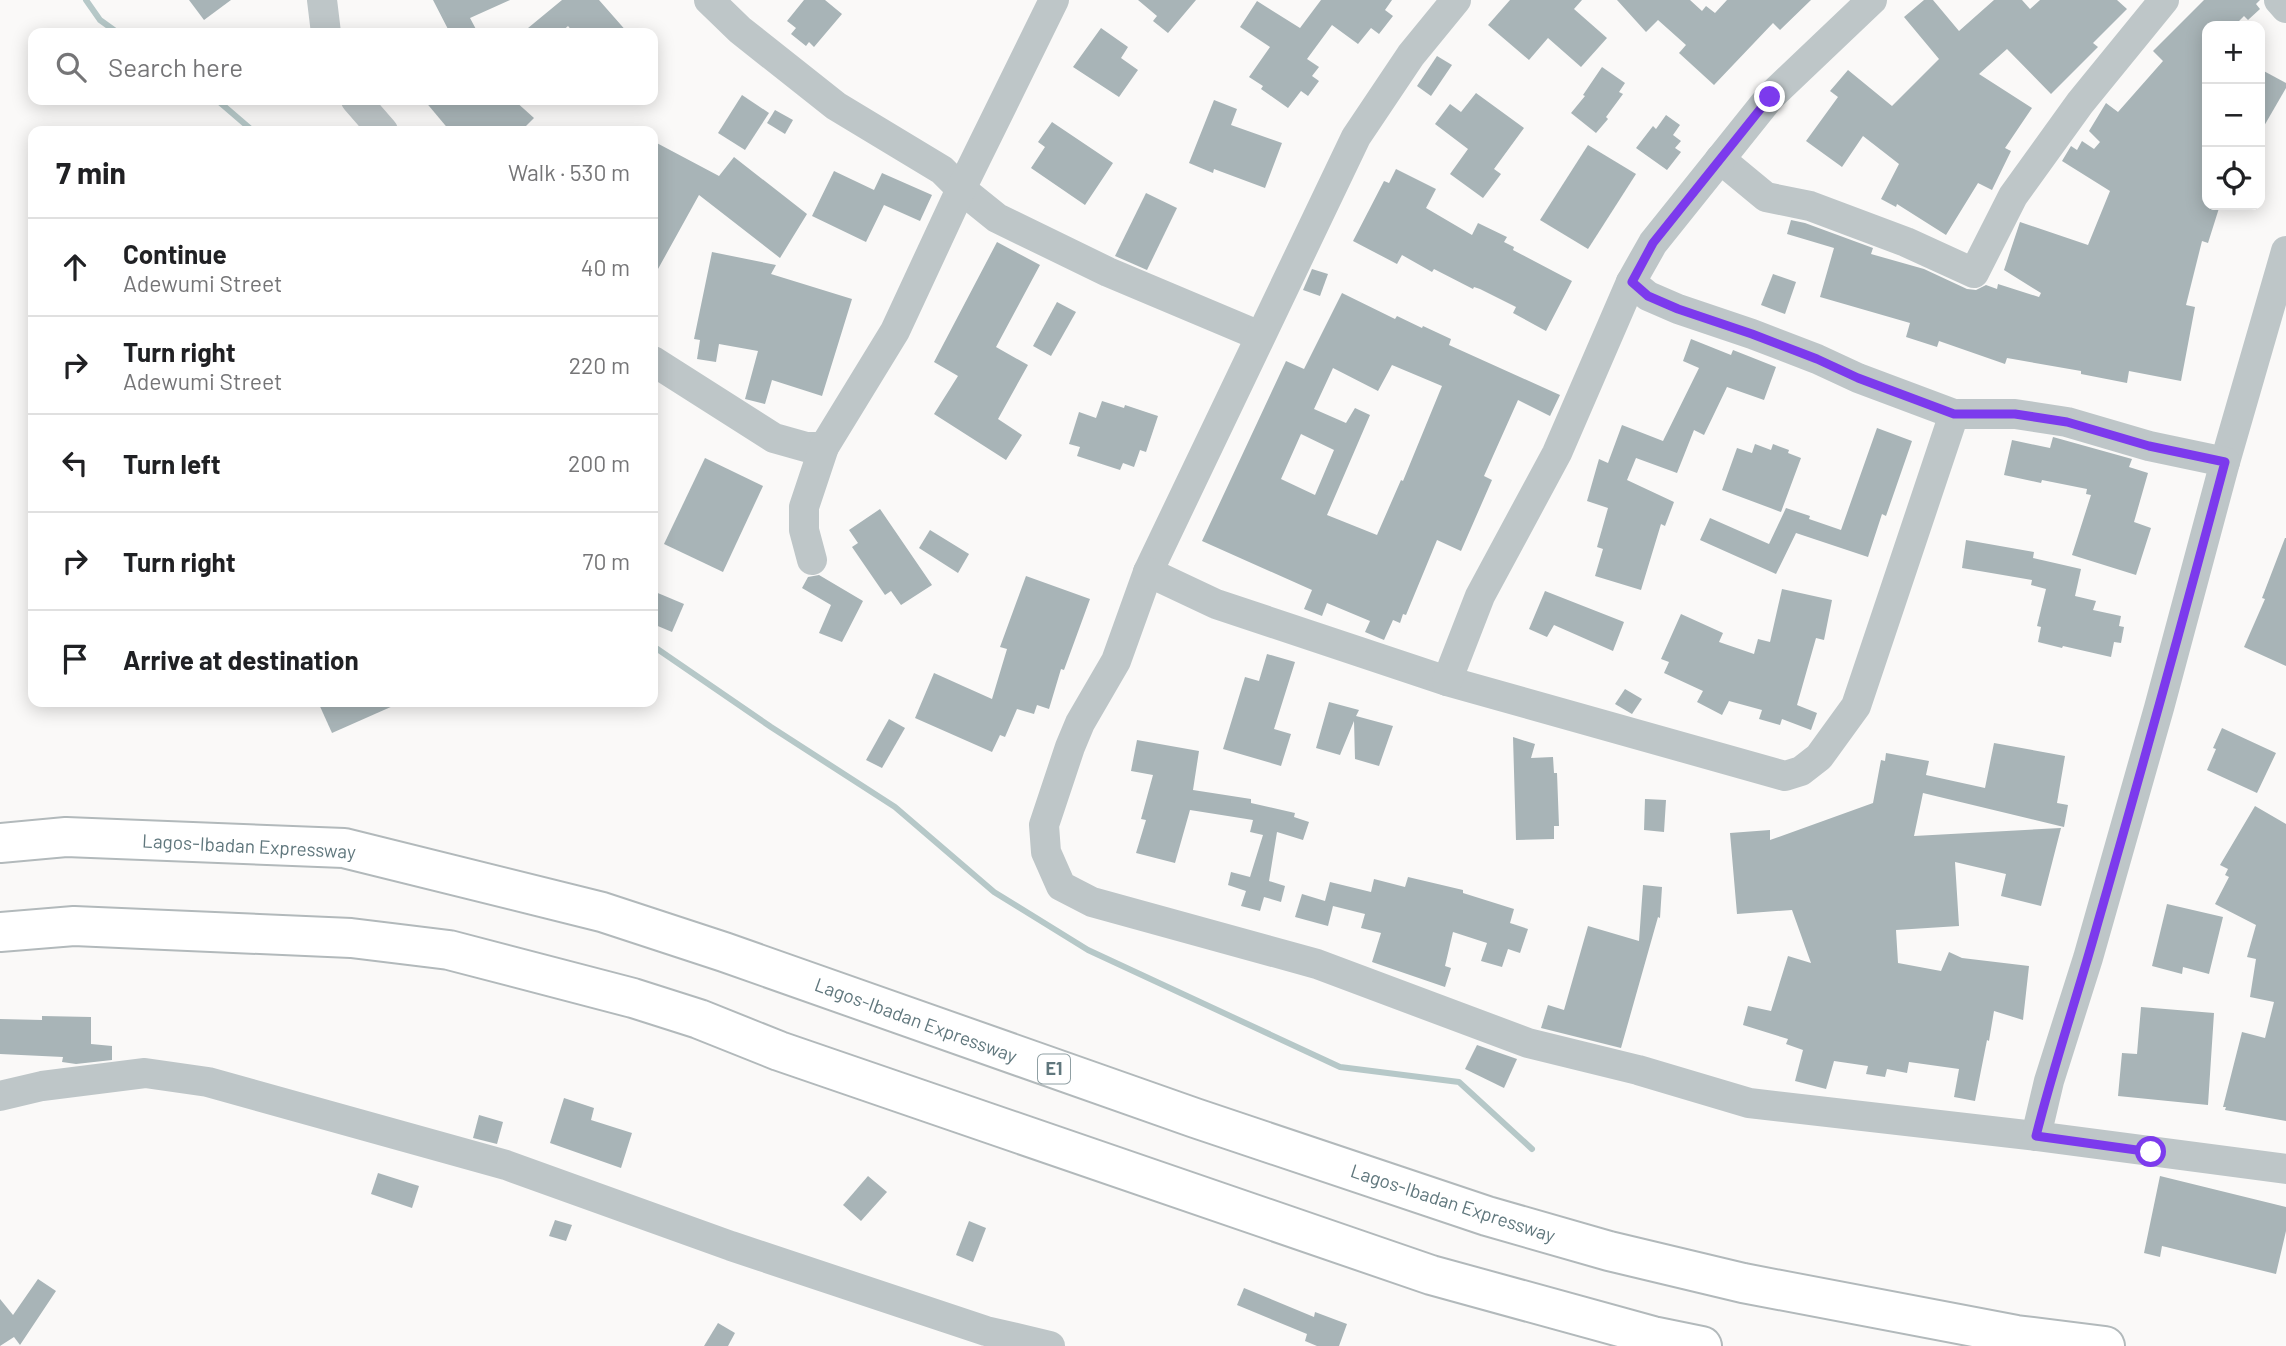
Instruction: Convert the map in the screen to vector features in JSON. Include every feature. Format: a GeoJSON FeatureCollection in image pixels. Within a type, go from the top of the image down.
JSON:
{"type":"FeatureCollection","features":[{"type":"Feature","properties":{"kind":"highway","name":"Lagos-Ibadan Expressway"},"geometry":{"type":"LineString","coordinates":[[0,844],[66,837],[344,848],[602,912],[724,952],[1195,1118],[1487,1216],[1609,1251],[1743,1283],[2016,1335],[2105,1346]]}},
{"type":"Feature","properties":{"kind":"highway"},"geometry":{"type":"LineString","coordinates":[[0,932],[88,927],[351,938],[449,950],[633,998],[699,1019],[792,1055],[1432,1275],[1653,1336],[1702,1346]]}},
{"type":"Feature","properties":{"kind":"street"},"geometry":{"type":"LineString","coordinates":[[322,0],[325,28]]}},
{"type":"Feature","properties":{"kind":"street"},"geometry":{"type":"LineString","coordinates":[[709,0],[740,30],[836,106],[942,170],[998,218],[1108,272],[1260,336]]}},
{"type":"Feature","properties":{"kind":"street"},"geometry":{"type":"LineString","coordinates":[[812,560],[804,530],[804,507],[824,447],[895,331],[1054,0]]}},
{"type":"Feature","properties":{"kind":"street"},"geometry":{"type":"LineString","coordinates":[[1447,681],[1480,596],[1557,453],[1632,282],[1653,243],[1770,97],[1872,0]]}},
{"type":"Feature","properties":{"kind":"street"},"geometry":{"type":"LineString","coordinates":[[1720,159],[1766,197],[1810,206],[1906,242],[1973,273],[2013,196],[2080,103],[2164,0]]}},
{"type":"Feature","properties":{"kind":"street"},"geometry":{"type":"LineString","coordinates":[[2278,0],[2286,8]]}},
{"type":"Feature","properties":{"kind":"street"},"geometry":{"type":"LineString","coordinates":[[1449,3],[1356,137],[1148,572],[1116,661],[1080,723],[1044,825],[1045,852],[1061,886],[1092,902],[1317,964],[1528,1042],[1638,1070],[1749,1103],[2036,1136],[2286,1169]]}},
{"type":"Feature","properties":{"kind":"street"},"geometry":{"type":"LineString","coordinates":[[360,105],[379,126]]}},
{"type":"Feature","properties":{"kind":"street"},"geometry":{"type":"LineString","coordinates":[[2036,1136],[2049,1081],[2088,958],[2159,708],[2225,462],[2279,304],[2286,251]]}},
{"type":"Feature","properties":{"kind":"street"},"geometry":{"type":"LineString","coordinates":[[1632,282],[1648,296],[1678,309],[1752,334],[1954,414],[2015,414],[2067,422],[2149,446],[2225,462]]}},
{"type":"Feature","properties":{"kind":"street"},"geometry":{"type":"LineString","coordinates":[[658,364],[774,438],[806,447],[824,447]]}},
{"type":"Feature","properties":{"kind":"street"},"geometry":{"type":"LineString","coordinates":[[1148,572],[1216,604],[1447,681],[1785,776],[1801,771],[1819,757],[1856,706],[1954,414]]}},
{"type":"Feature","properties":{"kind":"street"},"geometry":{"type":"LineString","coordinates":[[0,1096],[42,1086],[145,1073],[208,1082],[506,1166],[961,1323],[1050,1346]]}},
{"type":"Feature","properties":{"kind":"building"},"geometry":{"type":"Polygon","coordinates":[[[189,0],[231,0],[204,20],[189,0]]]}},
{"type":"Feature","properties":{"kind":"building"},"geometry":{"type":"Polygon","coordinates":[[[433,0],[510,0],[470,18],[475,28],[447,28],[433,0]]]}},
{"type":"Feature","properties":{"kind":"building"},"geometry":{"type":"Polygon","coordinates":[[[562,0],[599,0],[624,28],[568,26],[528,28],[562,0]]]}},
{"type":"Feature","properties":{"kind":"building"},"geometry":{"type":"Polygon","coordinates":[[[804,0],[825,0],[842,14],[814,47],[809,42],[806,46],[791,34],[796,28],[787,21],[804,0]]]}},
{"type":"Feature","properties":{"kind":"building"},"geometry":{"type":"Polygon","coordinates":[[[1138,0],[1196,0],[1168,33],[1153,21],[1157,16],[1138,0]]]}},
{"type":"Feature","properties":{"kind":"building"},"geometry":{"type":"Polygon","coordinates":[[[1321,0],[1392,0],[1385,10],[1393,16],[1379,34],[1371,28],[1358,44],[1332,25],[1307,59],[1319,67],[1312,76],[1319,81],[1308,96],[1301,91],[1288,108],[1249,77],[1270,47],[1240,27],[1257,1],[1300,28],[1321,0]]]}},
{"type":"Feature","properties":{"kind":"building"},"geometry":{"type":"Polygon","coordinates":[[[1510,0],[1582,0],[1574,9],[1607,38],[1581,67],[1548,38],[1529,60],[1488,25],[1510,0]]]}},
{"type":"Feature","properties":{"kind":"building"},"geometry":{"type":"Polygon","coordinates":[[[1617,0],[1690,0],[1702,11],[1706,6],[1715,13],[1727,0],[1811,0],[1780,30],[1773,23],[1714,85],[1679,53],[1686,45],[1658,20],[1646,32],[1617,0]]]}},
{"type":"Feature","properties":{"kind":"building"},"geometry":{"type":"Polygon","coordinates":[[[1924,0],[1933,0],[1959,31],[1994,0],[2022,0],[2030,9],[2040,0],[2117,0],[2127,9],[2093,43],[2098,47],[2051,94],[2007,49],[1979,74],[2032,108],[2005,148],[2011,151],[1992,190],[1978,183],[1946,235],[1897,204],[1896,207],[1881,199],[1899,164],[1863,136],[1842,167],[1806,141],[1838,97],[1830,91],[1848,70],[1892,106],[1939,59],[1904,17],[1924,0]]]}},
{"type":"Feature","properties":{"kind":"building"},"geometry":{"type":"Polygon","coordinates":[[[2204,0],[2260,0],[2256,4],[2260,9],[2248,20],[2244,16],[2239,21],[2202,21],[2202,210],[2218,210],[2208,243],[2202,241],[2186,305],[2195,307],[2181,381],[2129,371],[2127,383],[2081,374],[2081,371],[2007,358],[2005,364],[1939,341],[1937,347],[1906,337],[1910,323],[1820,297],[1834,248],[1787,234],[1791,220],[1873,248],[1871,254],[1924,269],[1967,289],[1976,290],[1986,285],[1997,289],[1998,284],[2039,297],[2041,293],[2004,270],[2020,222],[2088,245],[2110,191],[2062,161],[2071,146],[2077,150],[2082,141],[2094,149],[2100,142],[2089,131],[2106,103],[2118,112],[2163,61],[2153,51],[2204,0]]]}},
{"type":"Feature","properties":{"kind":"building"},"geometry":{"type":"Polygon","coordinates":[[[1101,28],[1128,47],[1121,58],[1138,70],[1119,97],[1073,67],[1101,28]]]}},
{"type":"Feature","properties":{"kind":"building"},"geometry":{"type":"Polygon","coordinates":[[[1437,56],[1452,65],[1431,96],[1417,86],[1437,56]]]}},
{"type":"Feature","properties":{"kind":"building"},"geometry":{"type":"Polygon","coordinates":[[[1602,67],[1625,83],[1619,92],[1623,94],[1596,133],[1571,113],[1585,96],[1583,95],[1602,67]]]}},
{"type":"Feature","properties":{"kind":"building"},"geometry":{"type":"Polygon","coordinates":[[[2265,72],[2286,83],[2286,88],[2265,124],[2265,72]]]}},
{"type":"Feature","properties":{"kind":"building"},"geometry":{"type":"Polygon","coordinates":[[[1476,93],[1524,128],[1494,169],[1501,174],[1483,198],[1450,174],[1468,149],[1435,124],[1450,104],[1461,112],[1476,93]]]}},
{"type":"Feature","properties":{"kind":"building"},"geometry":{"type":"Polygon","coordinates":[[[742,95],[769,113],[745,150],[718,133],[742,95]]]}},
{"type":"Feature","properties":{"kind":"building"},"geometry":{"type":"Polygon","coordinates":[[[1214,100],[1237,109],[1231,125],[1282,143],[1265,188],[1214,169],[1213,173],[1189,163],[1214,100]]]}},
{"type":"Feature","properties":{"kind":"building"},"geometry":{"type":"Polygon","coordinates":[[[428,105],[520,105],[534,118],[526,126],[446,126],[428,105]]]}},
{"type":"Feature","properties":{"kind":"building"},"geometry":{"type":"Polygon","coordinates":[[[775,110],[793,120],[785,134],[767,123],[775,110]]]}},
{"type":"Feature","properties":{"kind":"building"},"geometry":{"type":"Polygon","coordinates":[[[1666,115],[1680,125],[1673,135],[1681,141],[1675,148],[1681,152],[1667,170],[1636,148],[1653,126],[1656,129],[1666,115]]]}},
{"type":"Feature","properties":{"kind":"building"},"geometry":{"type":"Polygon","coordinates":[[[1052,122],[1113,163],[1085,205],[1031,168],[1045,147],[1038,142],[1052,122]]]}},
{"type":"Feature","properties":{"kind":"building"},"geometry":{"type":"Polygon","coordinates":[[[658,144],[719,176],[734,157],[807,214],[780,258],[699,195],[658,269],[658,144]]]}},
{"type":"Feature","properties":{"kind":"building"},"geometry":{"type":"Polygon","coordinates":[[[1588,145],[1636,174],[1588,249],[1540,220],[1588,145]]]}},
{"type":"Feature","properties":{"kind":"building"},"geometry":{"type":"Polygon","coordinates":[[[1396,169],[1436,189],[1426,208],[1472,235],[1478,223],[1507,237],[1504,242],[1514,247],[1513,250],[1572,281],[1546,331],[1513,313],[1516,307],[1480,289],[1473,289],[1434,269],[1432,272],[1402,255],[1397,264],[1353,241],[1384,181],[1389,183],[1396,169]]]}},
{"type":"Feature","properties":{"kind":"building"},"geometry":{"type":"Polygon","coordinates":[[[834,171],[874,190],[882,173],[932,195],[920,221],[884,205],[866,242],[812,216],[834,171]]]}},
{"type":"Feature","properties":{"kind":"building"},"geometry":{"type":"Polygon","coordinates":[[[1146,193],[1177,208],[1147,270],[1115,256],[1146,193]]]}},
{"type":"Feature","properties":{"kind":"building"},"geometry":{"type":"Polygon","coordinates":[[[997,242],[1040,265],[996,347],[1028,365],[998,419],[1022,435],[1006,460],[934,414],[958,376],[934,362],[997,242]]]}},
{"type":"Feature","properties":{"kind":"building"},"geometry":{"type":"Polygon","coordinates":[[[712,252],[776,265],[771,274],[852,299],[822,396],[772,380],[765,404],[745,399],[758,351],[719,344],[716,362],[697,359],[700,340],[694,339],[712,252]]]}},
{"type":"Feature","properties":{"kind":"building"},"geometry":{"type":"Polygon","coordinates":[[[1312,269],[1328,274],[1320,296],[1303,290],[1312,269]]]}},
{"type":"Feature","properties":{"kind":"building"},"geometry":{"type":"Polygon","coordinates":[[[1773,274],[1796,282],[1785,314],[1761,305],[1773,274]]]}},
{"type":"Feature","properties":{"kind":"building"},"geometry":{"type":"Polygon","coordinates":[[[1342,293],[1395,319],[1397,316],[1451,339],[1449,345],[1560,395],[1550,416],[1518,400],[1484,476],[1492,480],[1461,551],[1437,540],[1406,615],[1403,614],[1400,623],[1393,620],[1384,640],[1365,632],[1370,621],[1327,603],[1322,616],[1304,609],[1312,590],[1202,541],[1286,361],[1304,369],[1342,293]],[[1392,365],[1378,391],[1333,368],[1314,409],[1346,423],[1355,408],[1370,415],[1327,515],[1377,535],[1401,480],[1403,481],[1442,386],[1392,365]],[[1301,434],[1281,479],[1315,495],[1334,450],[1301,434]]]}},
{"type":"Feature","properties":{"kind":"building"},"geometry":{"type":"Polygon","coordinates":[[[1057,302],[1076,312],[1051,356],[1033,346],[1057,302]]]}},
{"type":"Feature","properties":{"kind":"building"},"geometry":{"type":"Polygon","coordinates":[[[1691,339],[1731,355],[1733,350],[1776,367],[1764,400],[1727,387],[1704,435],[1694,430],[1677,473],[1636,458],[1627,480],[1674,502],[1665,526],[1661,524],[1641,590],[1595,576],[1603,549],[1597,547],[1608,508],[1587,501],[1599,459],[1608,463],[1622,425],[1663,441],[1699,368],[1683,361],[1691,339]]]}},
{"type":"Feature","properties":{"kind":"building"},"geometry":{"type":"Polygon","coordinates":[[[1102,401],[1158,416],[1146,452],[1140,450],[1134,467],[1123,463],[1120,470],[1077,456],[1080,447],[1069,444],[1079,412],[1096,418],[1102,401]]]}},
{"type":"Feature","properties":{"kind":"building"},"geometry":{"type":"Polygon","coordinates":[[[1877,428],[1912,441],[1886,516],[1882,514],[1868,557],[1796,533],[1776,574],[1700,540],[1710,518],[1769,544],[1786,508],[1841,530],[1877,428]]]}},
{"type":"Feature","properties":{"kind":"building"},"geometry":{"type":"Polygon","coordinates":[[[2053,437],[2132,459],[2129,467],[2148,473],[2134,522],[2151,528],[2136,575],[2072,555],[2091,495],[2086,494],[2087,489],[2004,475],[2012,440],[2050,448],[2053,437]]]}},
{"type":"Feature","properties":{"kind":"building"},"geometry":{"type":"Polygon","coordinates":[[[1755,444],[1771,450],[1773,444],[1801,458],[1781,512],[1722,490],[1737,448],[1752,453],[1755,444]]]}},
{"type":"Feature","properties":{"kind":"building"},"geometry":{"type":"Polygon","coordinates":[[[705,458],[763,486],[723,572],[664,544],[705,458]]]}},
{"type":"Feature","properties":{"kind":"building"},"geometry":{"type":"Polygon","coordinates":[[[880,509],[932,585],[901,605],[891,591],[885,595],[852,547],[858,543],[849,530],[880,509]]]}},
{"type":"Feature","properties":{"kind":"building"},"geometry":{"type":"Polygon","coordinates":[[[930,530],[969,554],[958,573],[919,548],[930,530]]]}},
{"type":"Feature","properties":{"kind":"building"},"geometry":{"type":"Polygon","coordinates":[[[2285,538],[2286,666],[2244,647],[2265,599],[2262,598],[2285,538]]]}},
{"type":"Feature","properties":{"kind":"building"},"geometry":{"type":"Polygon","coordinates":[[[1966,540],[2034,552],[2033,558],[2081,569],[2075,596],[2096,601],[2093,610],[2121,616],[2119,626],[2124,627],[2121,643],[2114,642],[2111,657],[2038,642],[2041,627],[2037,626],[2046,589],[2031,585],[2032,580],[1962,568],[1966,540]]]}},
{"type":"Feature","properties":{"kind":"building"},"geometry":{"type":"Polygon","coordinates":[[[819,575],[863,601],[842,642],[819,633],[831,605],[802,588],[808,577],[819,575]]]}},
{"type":"Feature","properties":{"kind":"building"},"geometry":{"type":"Polygon","coordinates":[[[1026,576],[1090,599],[1064,670],[1061,669],[1049,709],[1037,705],[1034,714],[1017,709],[1005,737],[1000,735],[992,752],[915,718],[934,673],[992,699],[1007,649],[1000,647],[1026,576]]]}},
{"type":"Feature","properties":{"kind":"building"},"geometry":{"type":"Polygon","coordinates":[[[1782,589],[1832,600],[1824,640],[1816,638],[1797,705],[1817,713],[1811,730],[1782,719],[1780,725],[1759,719],[1762,710],[1729,701],[1722,715],[1697,702],[1703,691],[1664,673],[1669,662],[1661,659],[1681,614],[1723,633],[1719,642],[1754,654],[1758,639],[1770,642],[1782,589]]]}},
{"type":"Feature","properties":{"kind":"building"},"geometry":{"type":"Polygon","coordinates":[[[1545,591],[1624,622],[1613,651],[1554,625],[1547,637],[1529,629],[1545,591]]]}},
{"type":"Feature","properties":{"kind":"building"},"geometry":{"type":"Polygon","coordinates":[[[658,593],[684,604],[672,632],[658,626],[658,593]]]}},
{"type":"Feature","properties":{"kind":"building"},"geometry":{"type":"Polygon","coordinates":[[[1267,654],[1295,662],[1274,729],[1291,734],[1281,766],[1223,749],[1245,677],[1259,681],[1267,654]]]}},
{"type":"Feature","properties":{"kind":"building"},"geometry":{"type":"Polygon","coordinates":[[[1625,689],[1642,699],[1632,714],[1615,704],[1625,689]]]}},
{"type":"Feature","properties":{"kind":"building"},"geometry":{"type":"Polygon","coordinates":[[[1329,702],[1359,710],[1356,716],[1393,726],[1379,766],[1355,759],[1354,721],[1340,755],[1316,748],[1329,702]]]}},
{"type":"Feature","properties":{"kind":"building"},"geometry":{"type":"Polygon","coordinates":[[[320,707],[391,707],[332,733],[320,707]]]}},
{"type":"Feature","properties":{"kind":"building"},"geometry":{"type":"Polygon","coordinates":[[[889,719],[905,728],[882,768],[866,760],[889,719]]]}},
{"type":"Feature","properties":{"kind":"building"},"geometry":{"type":"Polygon","coordinates":[[[2222,728],[2276,753],[2257,793],[2207,770],[2222,728]]]}},
{"type":"Feature","properties":{"kind":"building"},"geometry":{"type":"Polygon","coordinates":[[[1513,737],[1535,744],[1531,758],[1553,757],[1554,773],[1557,773],[1559,826],[1554,826],[1554,839],[1516,840],[1513,737]]]}},
{"type":"Feature","properties":{"kind":"building"},"geometry":{"type":"Polygon","coordinates":[[[1137,740],[1199,751],[1193,790],[1251,799],[1251,803],[1295,813],[1294,817],[1309,822],[1303,840],[1277,832],[1269,881],[1285,886],[1281,902],[1264,897],[1260,911],[1241,906],[1246,891],[1228,885],[1231,872],[1250,877],[1263,835],[1250,832],[1253,820],[1190,810],[1175,863],[1136,853],[1146,820],[1141,819],[1153,775],[1131,771],[1137,740]]]}},
{"type":"Feature","properties":{"kind":"building"},"geometry":{"type":"Polygon","coordinates":[[[1994,743],[2065,756],[2057,803],[2068,805],[2064,827],[1923,793],[1914,836],[2061,828],[2041,906],[2001,896],[2006,874],[1955,862],[1959,926],[1896,930],[1898,963],[1941,971],[1949,952],[1962,958],[2029,966],[2023,1020],[1994,1011],[1975,1101],[1954,1097],[1959,1069],[1909,1062],[1907,1073],[1887,1069],[1885,1077],[1866,1074],[1868,1066],[1834,1061],[1826,1089],[1795,1081],[1803,1050],[1786,1044],[1788,1039],[1743,1025],[1748,1006],[1771,1011],[1788,956],[1811,963],[1792,910],[1737,914],[1730,833],[1770,830],[1770,840],[1873,803],[1881,760],[1885,761],[1886,753],[1929,761],[1926,775],[1985,788],[1994,743]]]}},
{"type":"Feature","properties":{"kind":"building"},"geometry":{"type":"Polygon","coordinates":[[[1645,799],[1666,800],[1664,832],[1644,830],[1645,799]]]}},
{"type":"Feature","properties":{"kind":"building"},"geometry":{"type":"Polygon","coordinates":[[[2255,806],[2286,824],[2286,1121],[2225,1110],[2226,1107],[2223,1107],[2242,1032],[2265,1038],[2274,1002],[2250,997],[2256,959],[2247,957],[2256,925],[2215,904],[2229,877],[2225,875],[2228,869],[2220,865],[2255,806]]]}},
{"type":"Feature","properties":{"kind":"building"},"geometry":{"type":"Polygon","coordinates":[[[1408,877],[1463,890],[1463,893],[1514,909],[1510,923],[1528,929],[1520,953],[1508,949],[1502,967],[1481,961],[1487,943],[1453,932],[1445,966],[1451,968],[1445,987],[1372,962],[1381,933],[1361,928],[1365,914],[1333,906],[1328,926],[1295,917],[1302,894],[1325,901],[1330,882],[1371,892],[1374,879],[1405,887],[1408,877]]]}},
{"type":"Feature","properties":{"kind":"building"},"geometry":{"type":"Polygon","coordinates":[[[1643,885],[1662,887],[1660,918],[1658,917],[1621,1048],[1541,1028],[1548,1005],[1564,1010],[1588,926],[1639,941],[1643,885]]]}},
{"type":"Feature","properties":{"kind":"building"},"geometry":{"type":"Polygon","coordinates":[[[2167,904],[2223,917],[2209,974],[2183,967],[2182,974],[2152,966],[2167,904]]]}},
{"type":"Feature","properties":{"kind":"building"},"geometry":{"type":"Polygon","coordinates":[[[2141,1007],[2214,1013],[2208,1105],[2118,1096],[2122,1053],[2137,1054],[2141,1007]]]}},
{"type":"Feature","properties":{"kind":"building"},"geometry":{"type":"Polygon","coordinates":[[[42,1016],[91,1017],[91,1044],[112,1046],[112,1060],[76,1064],[62,1062],[63,1057],[0,1054],[0,1019],[42,1020],[42,1016]]]}},
{"type":"Feature","properties":{"kind":"building"},"geometry":{"type":"Polygon","coordinates":[[[1477,1045],[1517,1059],[1504,1088],[1465,1069],[1477,1045]]]}},
{"type":"Feature","properties":{"kind":"building"},"geometry":{"type":"Polygon","coordinates":[[[564,1098],[594,1108],[591,1120],[632,1133],[621,1168],[550,1143],[564,1098]]]}},
{"type":"Feature","properties":{"kind":"building"},"geometry":{"type":"Polygon","coordinates":[[[479,1115],[503,1122],[497,1144],[473,1138],[479,1115]]]}},
{"type":"Feature","properties":{"kind":"building"},"geometry":{"type":"Polygon","coordinates":[[[378,1173],[419,1186],[412,1208],[371,1194],[378,1173]]]}},
{"type":"Feature","properties":{"kind":"building"},"geometry":{"type":"Polygon","coordinates":[[[868,1176],[887,1192],[861,1221],[843,1205],[868,1176]]]}},
{"type":"Feature","properties":{"kind":"building"},"geometry":{"type":"Polygon","coordinates":[[[2160,1176],[2286,1207],[2286,1231],[2276,1274],[2162,1246],[2160,1257],[2144,1253],[2160,1176]]]}},
{"type":"Feature","properties":{"kind":"building"},"geometry":{"type":"Polygon","coordinates":[[[555,1220],[572,1225],[566,1241],[549,1236],[555,1220]]]}},
{"type":"Feature","properties":{"kind":"building"},"geometry":{"type":"Polygon","coordinates":[[[969,1221],[986,1228],[973,1262],[956,1255],[969,1221]]]}},
{"type":"Feature","properties":{"kind":"building"},"geometry":{"type":"Polygon","coordinates":[[[38,1279],[56,1291],[20,1345],[14,1337],[0,1346],[0,1299],[13,1315],[38,1279]]]}},
{"type":"Feature","properties":{"kind":"building"},"geometry":{"type":"Polygon","coordinates":[[[1244,1288],[1314,1317],[1315,1312],[1347,1324],[1339,1346],[1317,1346],[1305,1341],[1307,1334],[1237,1305],[1244,1288]]]}},
{"type":"Feature","properties":{"kind":"building"},"geometry":{"type":"Polygon","coordinates":[[[718,1323],[735,1333],[728,1346],[704,1346],[718,1323]]]}},
{"type":"Feature","properties":{"kind":"waterway"},"geometry":{"type":"LineString","coordinates":[[86,0],[100,20],[111,28]]}},
{"type":"Feature","properties":{"kind":"waterway"},"geometry":{"type":"LineString","coordinates":[[223,105],[247,126]]}},
{"type":"Feature","properties":{"kind":"waterway"},"geometry":{"type":"LineString","coordinates":[[658,649],[895,807],[994,892],[1088,950],[1340,1067],[1459,1082],[1532,1149]]}},
{"type":"Feature","properties":{"kind":"route"},"geometry":{"type":"LineString","coordinates":[[1770,97],[1653,243],[1632,282],[1648,296],[1954,414],[2015,414],[2067,422],[2149,446],[2225,462],[2159,708],[2088,958],[2049,1081],[2036,1136],[2151,1152]]}}]}
